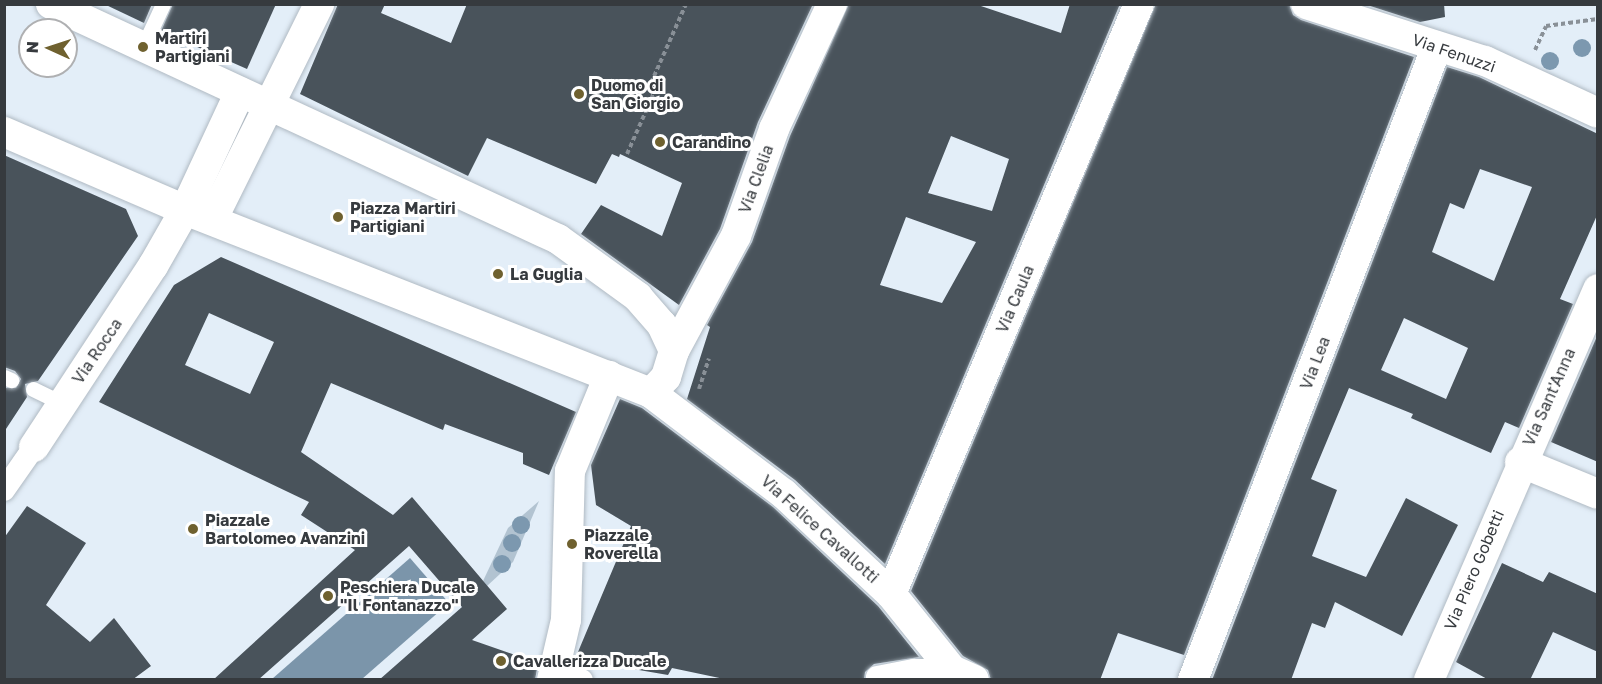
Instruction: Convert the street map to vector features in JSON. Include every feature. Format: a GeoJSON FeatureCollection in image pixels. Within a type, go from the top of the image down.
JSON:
{"type":"FeatureCollection","features":[{"type":"Feature","properties":{"kind":"street"},"geometry":{"type":"LineString","coordinates":[[4,132],[198,215],[651,393],[666,376],[674,351],[662,325],[638,297],[558,239],[51,4]]}},
{"type":"Feature","properties":{"kind":"street"},"geometry":{"type":"LineString","coordinates":[[198,215],[271,106],[319,4]]}},
{"type":"Feature","properties":{"kind":"street","name":"Via Clelia"},"geometry":{"type":"LineString","coordinates":[[674,351],[736,236],[774,129],[832,4]]}},
{"type":"Feature","properties":{"kind":"street","name":"Via Caula"},"geometry":{"type":"LineString","coordinates":[[891,594],[1139,4]]}},
{"type":"Feature","properties":{"kind":"street","name":"Via Fenuzzi"},"geometry":{"type":"LineString","coordinates":[[1306,4],[1485,61],[1598,113]]}},
{"type":"Feature","properties":{"kind":"street","name":"Via Lea"},"geometry":{"type":"LineString","coordinates":[[1193,680],[1437,46]]}},
{"type":"Feature","properties":{"kind":"street"},"geometry":{"type":"LineString","coordinates":[[198,215],[240,92]]}},
{"type":"Feature","properties":{"kind":"street","name":"Via Rocca"},"geometry":{"type":"LineString","coordinates":[[4,490],[153,266],[198,215]]}},
{"type":"Feature","properties":{"kind":"street","name":"Via Sant'Anna"},"geometry":{"type":"LineString","coordinates":[[1598,289],[1520,462],[1598,494]]}},
{"type":"Feature","properties":{"kind":"street"},"geometry":{"type":"LineString","coordinates":[[561,675],[566,620],[570,471],[586,413],[609,376]]}},
{"type":"Feature","properties":{"kind":"street","name":"Via Felice Cavallotti"},"geometry":{"type":"LineString","coordinates":[[651,393],[784,494],[891,594],[963,675]]}},
{"type":"Feature","properties":{"kind":"street","name":"Via Piero Gobetti"},"geometry":{"type":"LineString","coordinates":[[1429,680],[1520,462]]}},
{"type":"Feature","properties":{"kind":"street"},"geometry":{"type":"LineString","coordinates":[[877,677],[914,670],[963,675]]}},
{"type":"Feature","properties":{"kind":"lane"},"geometry":{"type":"LineString","coordinates":[[143,47],[163,4]]}},
{"type":"Feature","properties":{"kind":"lane"},"geometry":{"type":"LineString","coordinates":[[33,389],[62,403]]}},
{"type":"Feature","properties":{"kind":"path"},"geometry":{"type":"LineString","coordinates":[[627,154],[657,86],[651,83],[686,4]]}},
{"type":"Feature","properties":{"kind":"path"},"geometry":{"type":"LineString","coordinates":[[1522,78],[1546,26],[1598,19]]}},
{"type":"Feature","properties":{"kind":"shaded area"},"geometry":{"type":"Polygon","coordinates":[[[539,501],[513,562],[487,586],[483,581],[508,528],[539,501]]]}},
{"type":"Feature","properties":{"kind":"shaded area","name":"Peschiera Ducale \"Il Fontanazzo\""},"geometry":{"type":"Polygon","coordinates":[[[410,558],[449,603],[362,679],[272,679],[410,558]]]}},
{"type":"Feature","properties":{"kind":"building"},"geometry":{"type":"Polygon","coordinates":[[[104,4],[152,4],[144,23],[104,4]]]}},
{"type":"Feature","properties":{"kind":"building"},"geometry":{"type":"Polygon","coordinates":[[[173,4],[276,4],[247,69],[161,31],[173,4]]]}},
{"type":"Feature","properties":{"kind":"building"},"geometry":{"type":"Polygon","coordinates":[[[338,4],[385,4],[381,13],[451,43],[467,4],[813,4],[758,122],[720,229],[679,305],[581,234],[601,205],[662,236],[682,183],[620,154],[619,157],[612,154],[596,184],[487,138],[468,176],[300,94],[338,4]]]}},
{"type":"Feature","properties":{"kind":"building"},"geometry":{"type":"Polygon","coordinates":[[[849,4],[975,4],[1061,33],[1070,4],[1120,4],[885,564],[795,480],[687,399],[710,327],[707,325],[752,242],[790,136],[849,4]],[[951,136],[928,193],[992,211],[1009,159],[951,136]],[[906,217],[880,285],[942,303],[976,242],[906,217]]]}},
{"type":"Feature","properties":{"kind":"building"},"geometry":{"type":"Polygon","coordinates":[[[1156,4],[1289,4],[1293,15],[1301,20],[1414,57],[1184,655],[1118,633],[1100,680],[991,680],[988,670],[963,656],[911,591],[1156,4]]]}},
{"type":"Feature","properties":{"kind":"building"},"geometry":{"type":"Polygon","coordinates":[[[1364,4],[1444,4],[1445,17],[1420,22],[1364,4]]]}},
{"type":"Feature","properties":{"kind":"building"},"geometry":{"type":"Polygon","coordinates":[[[1447,67],[1479,77],[1598,134],[1598,213],[1560,299],[1573,304],[1519,428],[1505,422],[1491,453],[1411,418],[1413,414],[1349,388],[1311,479],[1337,490],[1312,556],[1366,577],[1406,498],[1458,525],[1402,636],[1335,602],[1325,628],[1312,623],[1291,680],[1212,680],[1447,67]],[[1480,169],[1464,209],[1450,203],[1432,252],[1494,281],[1532,187],[1480,169]],[[1404,318],[1381,370],[1446,399],[1468,348],[1404,318]]]}},
{"type":"Feature","properties":{"kind":"building"},"geometry":{"type":"Polygon","coordinates":[[[4,155],[126,209],[138,236],[38,381],[25,384],[27,397],[4,432],[4,388],[16,388],[21,379],[15,371],[4,367],[4,155]]]}},
{"type":"Feature","properties":{"kind":"building"},"geometry":{"type":"Polygon","coordinates":[[[221,257],[576,412],[549,475],[523,464],[523,453],[445,424],[443,430],[331,383],[301,452],[393,515],[412,497],[507,609],[472,640],[538,663],[535,680],[379,680],[462,607],[409,546],[258,680],[213,680],[355,550],[301,515],[309,502],[99,402],[174,285],[221,257]],[[209,313],[185,365],[250,394],[274,342],[209,313]]]}},
{"type":"Feature","properties":{"kind":"building"},"geometry":{"type":"Polygon","coordinates":[[[1598,334],[1598,462],[1551,442],[1598,334]]]}},
{"type":"Feature","properties":{"kind":"building"},"geometry":{"type":"Polygon","coordinates":[[[620,399],[642,408],[773,507],[878,606],[919,657],[874,664],[865,672],[864,680],[729,680],[672,668],[668,675],[575,659],[631,526],[596,505],[591,465],[620,399]]]}},
{"type":"Feature","properties":{"kind":"building"},"geometry":{"type":"Polygon","coordinates":[[[27,506],[86,543],[46,605],[90,642],[114,618],[151,666],[132,680],[4,680],[4,538],[27,506]]]}},
{"type":"Feature","properties":{"kind":"building"},"geometry":{"type":"Polygon","coordinates":[[[1502,563],[1543,582],[1549,572],[1598,594],[1598,652],[1553,632],[1530,680],[1489,680],[1456,662],[1502,563]]]}},
{"type":"Feature","properties":{"kind":"place","name":"Martiri Partigiani"},"geometry":{"type":"Point","coordinates":[143,47]}},
{"type":"Feature","properties":{"kind":"place","name":"Duomo di San Giorgio"},"geometry":{"type":"Point","coordinates":[579,94]}},
{"type":"Feature","properties":{"kind":"place","name":"Carandino"},"geometry":{"type":"Point","coordinates":[660,142]}},
{"type":"Feature","properties":{"kind":"place","name":"Piazza Martiri Partigiani"},"geometry":{"type":"Point","coordinates":[338,217]}},
{"type":"Feature","properties":{"kind":"place","name":"La Guglia"},"geometry":{"type":"Point","coordinates":[498,274]}},
{"type":"Feature","properties":{"kind":"place","name":"Piazzale Bartolomeo Avanzini"},"geometry":{"type":"Point","coordinates":[193,529]}},
{"type":"Feature","properties":{"kind":"place","name":"Piazzale Roverella"},"geometry":{"type":"Point","coordinates":[572,544]}},
{"type":"Feature","properties":{"kind":"place","name":"Peschiera Ducale \"Il Fontanazzo\""},"geometry":{"type":"Point","coordinates":[328,596]}},
{"type":"Feature","properties":{"kind":"place","name":"Cavallerizza Ducale"},"geometry":{"type":"Point","coordinates":[501,661]}}]}
